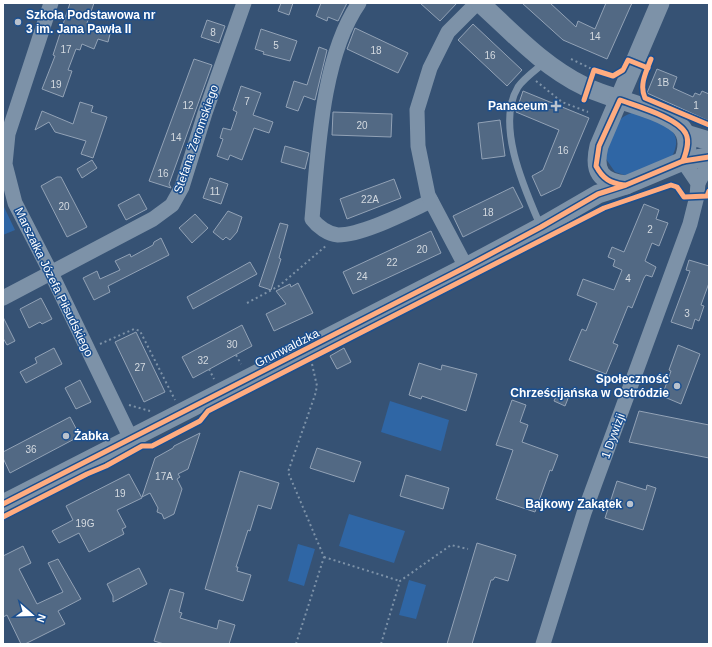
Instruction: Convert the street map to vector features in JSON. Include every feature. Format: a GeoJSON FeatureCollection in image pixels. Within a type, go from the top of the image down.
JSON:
{"type":"FeatureCollection","features":[{"type":"Feature","properties":{"kind":"street","name":"Marszałka Józefa Piłsudskiego"},"geometry":{"type":"LineString","coordinates":[[51,3],[6,133],[5,164],[15,203],[51,273],[131,439]]}},
{"type":"Feature","properties":{"kind":"street","name":"Stefana Żeromskiego"},"geometry":{"type":"LineString","coordinates":[[3,298],[153,219],[172,205],[182,187],[205,113],[244,3]]}},
{"type":"Feature","properties":{"kind":"street"},"geometry":{"type":"LineString","coordinates":[[359,3],[336,48],[328,87],[312,219],[318,226],[338,235],[370,228],[431,201]]}},
{"type":"Feature","properties":{"kind":"street"},"geometry":{"type":"LineString","coordinates":[[466,267],[431,201],[418,146],[417,110],[430,68],[448,32],[478,3],[540,69],[556,71],[585,87],[666,118],[679,125],[686,134],[709,141]]}},
{"type":"Feature","properties":{"kind":"street"},"geometry":{"type":"LineString","coordinates":[[578,205],[596,166],[599,146],[620,100],[660,3]]}},
{"type":"Feature","properties":{"kind":"street"},"geometry":{"type":"LineString","coordinates":[[683,161],[686,152],[686,134]]}},
{"type":"Feature","properties":{"kind":"street"},"geometry":{"type":"LineString","coordinates":[[596,166],[605,179],[614,183],[626,185],[683,161],[709,157]]}},
{"type":"Feature","properties":{"kind":"street"},"geometry":{"type":"LineString","coordinates":[[683,161],[698,183]]}},
{"type":"Feature","properties":{"kind":"street","name":"1 Dywizji"},"geometry":{"type":"LineString","coordinates":[[543,644],[584,513],[690,224],[697,196],[698,183],[709,163]]}},
{"type":"Feature","properties":{"kind":"street","name":"Grunwaldzka"},"geometry":{"type":"LineString","coordinates":[[3,504],[466,267],[609,189],[626,185]]}},
{"type":"Feature","properties":{"kind":"lane"},"geometry":{"type":"LineString","coordinates":[[540,69],[518,87],[510,111],[510,134],[519,174],[541,227]]}},
{"type":"Feature","properties":{"kind":"path"},"geometry":{"type":"LineString","coordinates":[[569,59],[594,70]]}},
{"type":"Feature","properties":{"kind":"path"},"geometry":{"type":"LineString","coordinates":[[540,69],[535,80],[562,102],[588,112]]}},
{"type":"Feature","properties":{"kind":"path"},"geometry":{"type":"LineString","coordinates":[[247,303],[285,282],[338,235]]}},
{"type":"Feature","properties":{"kind":"path"},"geometry":{"type":"LineString","coordinates":[[94,348],[134,329],[140,331],[178,405]]}},
{"type":"Feature","properties":{"kind":"path"},"geometry":{"type":"LineString","coordinates":[[236,355],[244,370]]}},
{"type":"Feature","properties":{"kind":"path"},"geometry":{"type":"LineString","coordinates":[[296,644],[324,557],[288,472],[315,395],[316,386],[311,358]]}},
{"type":"Feature","properties":{"kind":"path"},"geometry":{"type":"LineString","coordinates":[[209,369],[216,384]]}},
{"type":"Feature","properties":{"kind":"path"},"geometry":{"type":"LineString","coordinates":[[129,405],[151,412]]}},
{"type":"Feature","properties":{"kind":"path"},"geometry":{"type":"LineString","coordinates":[[381,644],[400,580],[451,545],[468,549]]}},
{"type":"Feature","properties":{"kind":"path"},"geometry":{"type":"LineString","coordinates":[[324,557],[400,580]]}},
{"type":"Feature","properties":{"kind":"shaded area"},"geometry":{"type":"Polygon","coordinates":[[[635,112],[652,118],[667,126],[676,138],[676,147],[672,157],[630,177],[615,172],[606,159],[610,137],[616,124],[627,115],[635,112]]]}},
{"type":"Feature","properties":{"kind":"shaded area"},"geometry":{"type":"Polygon","coordinates":[[[3,197],[4,207],[15,230],[3,235],[3,197]]]}},
{"type":"Feature","properties":{"kind":"shaded area"},"geometry":{"type":"Polygon","coordinates":[[[390,401],[449,420],[441,451],[381,432],[390,401]]]}},
{"type":"Feature","properties":{"kind":"shaded area"},"geometry":{"type":"Polygon","coordinates":[[[349,514],[405,531],[394,563],[339,546],[349,514]]]}},
{"type":"Feature","properties":{"kind":"shaded area"},"geometry":{"type":"Polygon","coordinates":[[[298,544],[315,549],[304,586],[288,581],[298,544]]]}},
{"type":"Feature","properties":{"kind":"shaded area"},"geometry":{"type":"Polygon","coordinates":[[[409,580],[426,585],[416,619],[399,615],[409,580]]]}},
{"type":"Feature","properties":{"kind":"building"},"geometry":{"type":"Polygon","coordinates":[[[70,3],[94,3],[87,23],[111,30],[108,42],[98,39],[94,49],[82,44],[80,50],[76,49],[68,70],[72,71],[63,97],[42,89],[55,56],[53,55],[70,3]]]}},
{"type":"Feature","properties":{"kind":"building"},"geometry":{"type":"Polygon","coordinates":[[[281,3],[293,3],[289,15],[278,11],[281,3]]]}},
{"type":"Feature","properties":{"kind":"building"},"geometry":{"type":"Polygon","coordinates":[[[321,3],[347,3],[338,21],[328,17],[327,21],[316,16],[321,3]]]}},
{"type":"Feature","properties":{"kind":"building"},"geometry":{"type":"Polygon","coordinates":[[[420,3],[457,3],[440,21],[420,3]]]}},
{"type":"Feature","properties":{"kind":"building"},"geometry":{"type":"Polygon","coordinates":[[[522,3],[550,3],[576,27],[578,21],[595,29],[606,3],[632,3],[607,59],[563,40],[522,3]]]}},
{"type":"Feature","properties":{"kind":"building"},"geometry":{"type":"Polygon","coordinates":[[[207,20],[225,26],[219,43],[201,37],[207,20]]]}},
{"type":"Feature","properties":{"kind":"building"},"geometry":{"type":"Polygon","coordinates":[[[473,24],[522,70],[507,86],[458,40],[473,24]]]}},
{"type":"Feature","properties":{"kind":"building"},"geometry":{"type":"Polygon","coordinates":[[[355,28],[408,53],[398,73],[347,49],[355,28]]]}},
{"type":"Feature","properties":{"kind":"building"},"geometry":{"type":"Polygon","coordinates":[[[261,29],[297,41],[290,61],[263,54],[264,52],[255,49],[261,29]]]}},
{"type":"Feature","properties":{"kind":"building"},"geometry":{"type":"Polygon","coordinates":[[[319,47],[327,50],[315,100],[304,96],[298,111],[286,107],[294,81],[307,85],[319,47]]]}},
{"type":"Feature","properties":{"kind":"building"},"geometry":{"type":"Polygon","coordinates":[[[194,59],[212,65],[169,184],[171,188],[149,181],[194,59]]]}},
{"type":"Feature","properties":{"kind":"building"},"geometry":{"type":"Polygon","coordinates":[[[657,69],[677,77],[673,88],[693,97],[695,93],[700,95],[702,91],[709,94],[709,121],[647,93],[657,69]]]}},
{"type":"Feature","properties":{"kind":"building"},"geometry":{"type":"Polygon","coordinates":[[[241,86],[261,93],[253,115],[273,122],[269,133],[254,128],[242,160],[230,155],[228,160],[217,156],[223,139],[220,138],[223,128],[231,130],[237,112],[233,110],[241,86]]]}},
{"type":"Feature","properties":{"kind":"building"},"geometry":{"type":"Polygon","coordinates":[[[523,91],[589,118],[560,187],[541,196],[532,176],[543,170],[559,130],[516,112],[523,91]]]}},
{"type":"Feature","properties":{"kind":"building"},"geometry":{"type":"Polygon","coordinates":[[[80,102],[93,106],[91,112],[107,117],[93,158],[81,154],[86,141],[55,132],[49,122],[35,130],[42,111],[73,124],[80,102]]]}},
{"type":"Feature","properties":{"kind":"building"},"geometry":{"type":"Polygon","coordinates":[[[333,112],[392,114],[391,137],[332,135],[333,112]]]}},
{"type":"Feature","properties":{"kind":"building"},"geometry":{"type":"Polygon","coordinates":[[[500,120],[505,156],[482,159],[478,123],[500,120]]]}},
{"type":"Feature","properties":{"kind":"building"},"geometry":{"type":"Polygon","coordinates":[[[285,146],[309,153],[305,169],[281,162],[285,146]]]}},
{"type":"Feature","properties":{"kind":"building"},"geometry":{"type":"Polygon","coordinates":[[[92,160],[97,168],[82,178],[77,169],[92,160]]]}},
{"type":"Feature","properties":{"kind":"building"},"geometry":{"type":"Polygon","coordinates":[[[57,177],[61,177],[87,227],[67,237],[41,186],[57,177]]]}},
{"type":"Feature","properties":{"kind":"building"},"geometry":{"type":"Polygon","coordinates":[[[210,178],[228,184],[221,204],[203,198],[210,178]]]}},
{"type":"Feature","properties":{"kind":"building"},"geometry":{"type":"Polygon","coordinates":[[[394,179],[401,198],[347,219],[340,199],[394,179]]]}},
{"type":"Feature","properties":{"kind":"building"},"geometry":{"type":"Polygon","coordinates":[[[513,187],[523,207],[463,237],[453,216],[513,187]]]}},
{"type":"Feature","properties":{"kind":"building"},"geometry":{"type":"Polygon","coordinates":[[[139,194],[147,209],[126,220],[118,205],[139,194]]]}},
{"type":"Feature","properties":{"kind":"building"},"geometry":{"type":"Polygon","coordinates":[[[644,204],[659,210],[656,219],[668,223],[659,246],[652,243],[645,261],[656,267],[652,277],[646,275],[644,278],[632,308],[628,306],[613,343],[618,345],[606,374],[569,360],[582,329],[586,331],[597,303],[577,295],[583,279],[614,290],[622,270],[613,266],[615,260],[608,257],[612,247],[624,252],[644,204]]]}},
{"type":"Feature","properties":{"kind":"building"},"geometry":{"type":"Polygon","coordinates":[[[228,211],[242,217],[237,232],[230,240],[226,237],[223,240],[213,232],[228,211]]]}},
{"type":"Feature","properties":{"kind":"building"},"geometry":{"type":"Polygon","coordinates":[[[195,214],[208,228],[192,243],[179,228],[195,214]]]}},
{"type":"Feature","properties":{"kind":"building"},"geometry":{"type":"Polygon","coordinates":[[[280,223],[288,225],[279,258],[281,259],[271,290],[259,286],[280,223]]]}},
{"type":"Feature","properties":{"kind":"building"},"geometry":{"type":"Polygon","coordinates":[[[431,231],[441,253],[353,294],[343,272],[431,231]]]}},
{"type":"Feature","properties":{"kind":"building"},"geometry":{"type":"Polygon","coordinates":[[[161,238],[169,255],[108,286],[110,292],[94,300],[83,278],[97,271],[100,279],[120,270],[115,261],[130,254],[131,257],[153,245],[154,242],[161,238]]]}},
{"type":"Feature","properties":{"kind":"building"},"geometry":{"type":"Polygon","coordinates":[[[689,260],[709,266],[709,283],[701,305],[704,306],[699,321],[695,319],[692,329],[671,322],[690,271],[686,270],[689,260]]]}},
{"type":"Feature","properties":{"kind":"building"},"geometry":{"type":"Polygon","coordinates":[[[250,262],[257,274],[193,309],[187,297],[250,262]]]}},
{"type":"Feature","properties":{"kind":"building"},"geometry":{"type":"Polygon","coordinates":[[[298,283],[313,313],[274,331],[266,314],[286,304],[276,291],[290,284],[291,287],[298,283]]]}},
{"type":"Feature","properties":{"kind":"building"},"geometry":{"type":"Polygon","coordinates":[[[41,298],[52,319],[42,324],[40,322],[29,328],[20,309],[41,298]]]}},
{"type":"Feature","properties":{"kind":"building"},"geometry":{"type":"Polygon","coordinates":[[[3,317],[15,341],[7,345],[3,338],[3,317]]]}},
{"type":"Feature","properties":{"kind":"building"},"geometry":{"type":"Polygon","coordinates":[[[242,325],[252,346],[193,378],[182,357],[242,325]]]}},
{"type":"Feature","properties":{"kind":"building"},"geometry":{"type":"Polygon","coordinates":[[[136,332],[165,392],[144,402],[115,342],[136,332]]]}},
{"type":"Feature","properties":{"kind":"building","name":"Społeczność Chrześcijańska w Ostródzie"},"geometry":{"type":"Polygon","coordinates":[[[678,345],[700,354],[681,404],[662,396],[678,345]]]}},
{"type":"Feature","properties":{"kind":"building"},"geometry":{"type":"Polygon","coordinates":[[[54,348],[62,364],[26,383],[20,372],[37,363],[35,358],[54,348]]]}},
{"type":"Feature","properties":{"kind":"building"},"geometry":{"type":"Polygon","coordinates":[[[344,348],[351,362],[337,369],[330,356],[344,348]]]}},
{"type":"Feature","properties":{"kind":"building"},"geometry":{"type":"Polygon","coordinates":[[[419,363],[441,370],[442,365],[477,374],[466,411],[422,396],[421,399],[409,395],[419,363]]]}},
{"type":"Feature","properties":{"kind":"building"},"geometry":{"type":"Polygon","coordinates":[[[80,380],[91,402],[76,409],[65,388],[80,380]]]}},
{"type":"Feature","properties":{"kind":"building"},"geometry":{"type":"Polygon","coordinates":[[[558,392],[569,396],[565,406],[554,401],[558,392]]]}},
{"type":"Feature","properties":{"kind":"building"},"geometry":{"type":"Polygon","coordinates":[[[512,400],[526,405],[520,422],[528,425],[522,442],[558,455],[552,471],[550,470],[535,512],[496,499],[513,450],[496,445],[512,400]]]}},
{"type":"Feature","properties":{"kind":"building"},"geometry":{"type":"Polygon","coordinates":[[[639,411],[709,425],[709,458],[629,442],[639,411]]]}},
{"type":"Feature","properties":{"kind":"building"},"geometry":{"type":"Polygon","coordinates":[[[70,417],[80,436],[10,473],[3,458],[3,452],[70,417]]]}},
{"type":"Feature","properties":{"kind":"building"},"geometry":{"type":"Polygon","coordinates":[[[200,433],[188,469],[178,474],[180,477],[177,479],[182,489],[174,514],[164,519],[162,514],[157,512],[158,508],[150,493],[142,497],[155,458],[174,446],[200,433]]]}},
{"type":"Feature","properties":{"kind":"building"},"geometry":{"type":"Polygon","coordinates":[[[317,448],[361,462],[354,482],[310,468],[317,448]]]}},
{"type":"Feature","properties":{"kind":"building"},"geometry":{"type":"Polygon","coordinates":[[[240,471],[279,483],[271,509],[258,505],[236,567],[238,567],[237,571],[251,575],[243,601],[205,589],[240,471]]]}},
{"type":"Feature","properties":{"kind":"building"},"geometry":{"type":"Polygon","coordinates":[[[129,474],[142,498],[117,510],[126,527],[122,529],[124,534],[89,552],[79,533],[59,543],[52,531],[73,520],[66,506],[129,474]]]}},
{"type":"Feature","properties":{"kind":"building"},"geometry":{"type":"Polygon","coordinates":[[[406,475],[449,488],[443,509],[400,496],[406,475]]]}},
{"type":"Feature","properties":{"kind":"building","name":"Bajkowy Zakątek"},"geometry":{"type":"Polygon","coordinates":[[[617,481],[646,490],[647,485],[656,488],[643,530],[605,518],[617,481]]]}},
{"type":"Feature","properties":{"kind":"building"},"geometry":{"type":"Polygon","coordinates":[[[477,543],[516,555],[508,581],[495,577],[491,580],[472,644],[447,644],[477,543]]]}},
{"type":"Feature","properties":{"kind":"building"},"geometry":{"type":"Polygon","coordinates":[[[23,546],[31,563],[19,569],[37,604],[63,592],[48,563],[58,559],[81,599],[58,611],[65,624],[25,644],[21,644],[7,615],[3,617],[3,556],[23,546]]]}},
{"type":"Feature","properties":{"kind":"building"},"geometry":{"type":"Polygon","coordinates":[[[139,568],[147,584],[113,602],[113,596],[107,584],[139,568]]]}},
{"type":"Feature","properties":{"kind":"building"},"geometry":{"type":"Polygon","coordinates":[[[170,589],[184,593],[179,612],[182,613],[180,618],[217,629],[219,620],[235,625],[229,644],[164,644],[154,641],[170,589]]]}},
{"type":"Feature","properties":{"kind":"cycle path"},"geometry":{"type":"LineString","coordinates":[[651,59],[643,83],[643,93],[645,98],[709,125]]}},
{"type":"Feature","properties":{"kind":"cycle path"},"geometry":{"type":"LineString","coordinates":[[584,100],[594,70],[613,76],[623,70],[628,60],[648,68]]}},
{"type":"Feature","properties":{"kind":"cycle path"},"geometry":{"type":"LineString","coordinates":[[624,185],[607,180],[596,166],[599,146],[620,100],[656,113],[682,128],[688,140],[683,161]]}},
{"type":"Feature","properties":{"kind":"cycle path"},"geometry":{"type":"LineString","coordinates":[[3,504],[466,267],[541,227],[598,194],[626,185],[683,161],[709,157]]}},
{"type":"Feature","properties":{"kind":"cycle path"},"geometry":{"type":"LineString","coordinates":[[3,517],[87,474],[106,466],[142,446],[152,446],[200,421],[208,411],[604,208],[671,185],[677,187],[684,197],[707,196],[709,191]]}},
{"type":"Feature","properties":{"kind":"place","name":"Szkoła Podstawowa nr 3 im. Jana Pawła II"},"geometry":{"type":"Point","coordinates":[18,22]}},
{"type":"Feature","properties":{"kind":"place","name":"Panaceum"},"geometry":{"type":"Point","coordinates":[556,106]}},
{"type":"Feature","properties":{"kind":"place","name":"Społeczność Chrześcijańska w Ostródzie"},"geometry":{"type":"Point","coordinates":[677,386]}},
{"type":"Feature","properties":{"kind":"place","name":"Żabka"},"geometry":{"type":"Point","coordinates":[66,436]}},
{"type":"Feature","properties":{"kind":"place","name":"Bajkowy Zakątek"},"geometry":{"type":"Point","coordinates":[630,504]}}]}
